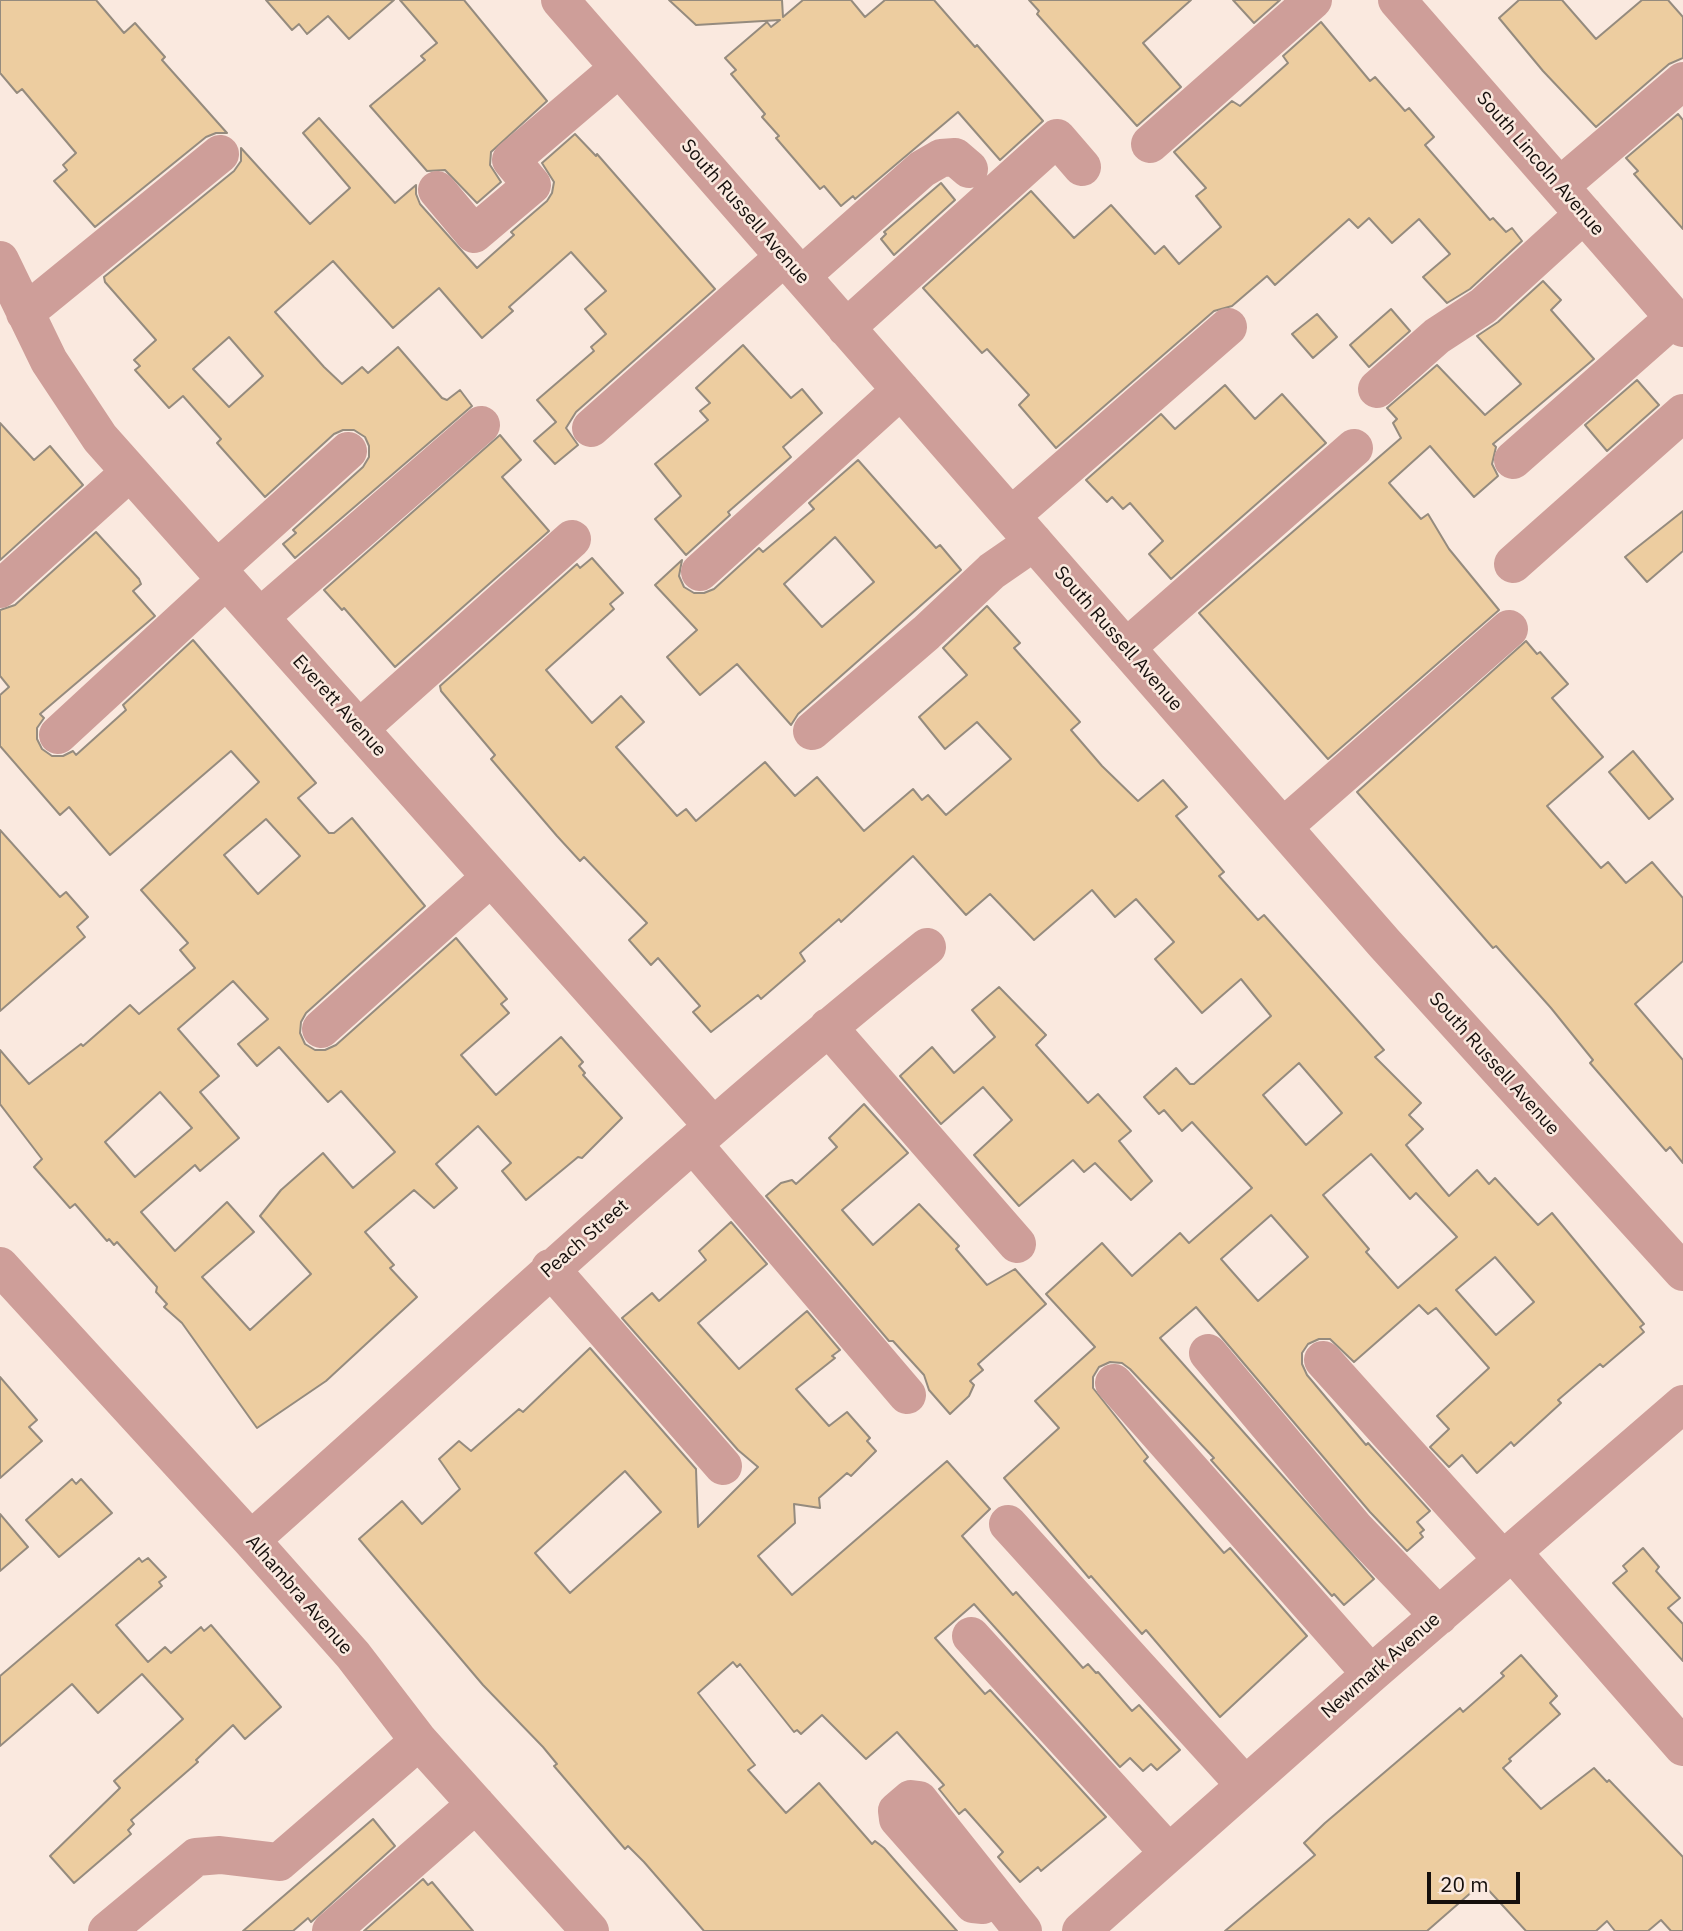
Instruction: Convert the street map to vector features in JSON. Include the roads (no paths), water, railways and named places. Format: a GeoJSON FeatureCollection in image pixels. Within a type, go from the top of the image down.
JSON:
{"type":"FeatureCollection","features":[{"type":"Feature","properties":{"kind":"street","name":"South Russell Avenue"},"geometry":{"type":"LineString","coordinates":[[560,0],[1283,827],[1683,1272]]}},
{"type":"Feature","properties":{"kind":"street"},"geometry":{"type":"LineString","coordinates":[[1150,144],[1313,0]]}},
{"type":"Feature","properties":{"kind":"street","name":"South Lincoln Avenue"},"geometry":{"type":"LineString","coordinates":[[1407,3],[1679,323]]}},
{"type":"Feature","properties":{"kind":"street"},"geometry":{"type":"LineString","coordinates":[[437,190],[474,234],[532,185],[511,160],[619,68]]}},
{"type":"Feature","properties":{"kind":"street"},"geometry":{"type":"LineString","coordinates":[[1377,389],[1437,336],[1483,306],[1572,200],[1683,82]]}},
{"type":"Feature","properties":{"kind":"street"},"geometry":{"type":"LineString","coordinates":[[846,328],[1057,138],[1082,167]]}},
{"type":"Feature","properties":{"kind":"street"},"geometry":{"type":"LineString","coordinates":[[25,313],[220,153]]}},
{"type":"Feature","properties":{"kind":"street"},"geometry":{"type":"LineString","coordinates":[[591,428],[793,267],[922,169],[941,158],[954,157],[969,169]]}},
{"type":"Feature","properties":{"kind":"street","name":"Everett Avenue"},"geometry":{"type":"LineString","coordinates":[[0,260],[49,362],[100,438],[491,877],[703,1135],[907,1395]]}},
{"type":"Feature","properties":{"kind":"street"},"geometry":{"type":"LineString","coordinates":[[1513,460],[1679,323]]}},
{"type":"Feature","properties":{"kind":"street"},"geometry":{"type":"LineString","coordinates":[[812,731],[926,633],[992,571],[1022,529],[1228,327]]}},
{"type":"Feature","properties":{"kind":"street"},"geometry":{"type":"LineString","coordinates":[[700,572],[901,390]]}},
{"type":"Feature","properties":{"kind":"street"},"geometry":{"type":"LineString","coordinates":[[1513,564],[1683,413]]}},
{"type":"Feature","properties":{"kind":"street"},"geometry":{"type":"LineString","coordinates":[[260,617],[481,425]]}},
{"type":"Feature","properties":{"kind":"street"},"geometry":{"type":"LineString","coordinates":[[1126,648],[1354,448]]}},
{"type":"Feature","properties":{"kind":"street"},"geometry":{"type":"LineString","coordinates":[[58,734],[348,451]]}},
{"type":"Feature","properties":{"kind":"street"},"geometry":{"type":"LineString","coordinates":[[0,589],[130,472]]}},
{"type":"Feature","properties":{"kind":"street"},"geometry":{"type":"LineString","coordinates":[[359,729],[572,539]]}},
{"type":"Feature","properties":{"kind":"street"},"geometry":{"type":"LineString","coordinates":[[1283,827],[1509,628]]}},
{"type":"Feature","properties":{"kind":"street"},"geometry":{"type":"LineString","coordinates":[[321,1029],[491,877]]}},
{"type":"Feature","properties":{"kind":"street","name":"Peach Street"},"geometry":{"type":"LineString","coordinates":[[251,1540],[429,1382],[550,1268],[828,1027],[927,947]]}},
{"type":"Feature","properties":{"kind":"street"},"geometry":{"type":"LineString","coordinates":[[828,1027],[1017,1244]]}},
{"type":"Feature","properties":{"kind":"street"},"geometry":{"type":"LineString","coordinates":[[550,1268],[723,1466]]}},
{"type":"Feature","properties":{"kind":"street","name":"Alhambra Avenue"},"geometry":{"type":"LineString","coordinates":[[1,1271],[251,1540],[353,1655],[419,1741],[590,1931]]}},
{"type":"Feature","properties":{"kind":"street"},"geometry":{"type":"LineString","coordinates":[[1208,1353],[1354,1527],[1439,1616]]}},
{"type":"Feature","properties":{"kind":"street"},"geometry":{"type":"LineString","coordinates":[[1323,1360],[1683,1747]]}},
{"type":"Feature","properties":{"kind":"street"},"geometry":{"type":"LineString","coordinates":[[1114,1383],[1371,1674]]}},
{"type":"Feature","properties":{"kind":"street","name":"Newmark Avenue"},"geometry":{"type":"LineString","coordinates":[[1082,1931],[1371,1674],[1683,1404]]}},
{"type":"Feature","properties":{"kind":"street"},"geometry":{"type":"LineString","coordinates":[[1008,1524],[1245,1785]]}},
{"type":"Feature","properties":{"kind":"street"},"geometry":{"type":"LineString","coordinates":[[971,1636],[1169,1853]]}},
{"type":"Feature","properties":{"kind":"street"},"geometry":{"type":"LineString","coordinates":[[107,1931],[196,1857],[220,1855],[279,1862],[419,1741]]}},
{"type":"Feature","properties":{"kind":"street"},"geometry":{"type":"LineString","coordinates":[[331,1931],[476,1804]]}},
{"type":"Feature","properties":{"kind":"street"},"geometry":{"type":"LineString","coordinates":[[994,1897],[1023,1931]]}}]}
